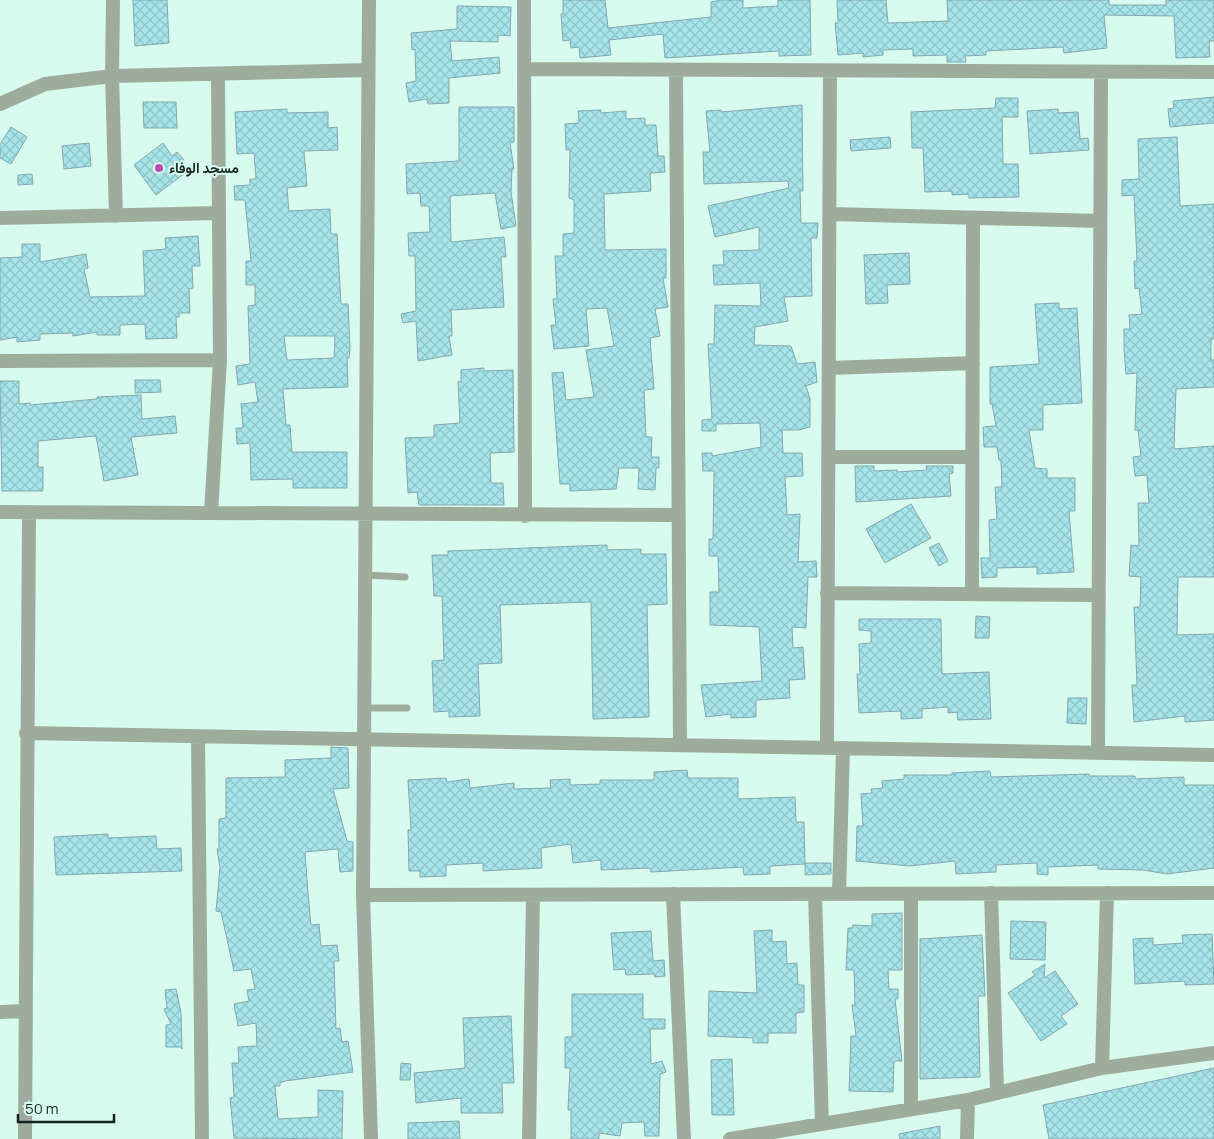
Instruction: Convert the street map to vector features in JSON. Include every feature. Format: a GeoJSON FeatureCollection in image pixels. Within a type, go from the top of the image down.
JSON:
{"type":"FeatureCollection","features":[{"type":"Feature","properties":{"kind":"street"},"geometry":{"type":"LineString","coordinates":[[112,0],[116,216]]}},
{"type":"Feature","properties":{"kind":"street"},"geometry":{"type":"LineString","coordinates":[[369,0],[362,895],[371,1139]]}},
{"type":"Feature","properties":{"kind":"street"},"geometry":{"type":"LineString","coordinates":[[524,0],[525,516]]}},
{"type":"Feature","properties":{"kind":"street"},"geometry":{"type":"LineString","coordinates":[[524,69],[1214,72]]}},
{"type":"Feature","properties":{"kind":"street"},"geometry":{"type":"LineString","coordinates":[[0,104],[45,84],[112,76],[368,70]]}},
{"type":"Feature","properties":{"kind":"street"},"geometry":{"type":"LineString","coordinates":[[676,70],[680,745]]}},
{"type":"Feature","properties":{"kind":"street"},"geometry":{"type":"LineString","coordinates":[[827,748],[830,71]]}},
{"type":"Feature","properties":{"kind":"street"},"geometry":{"type":"LineString","coordinates":[[1098,753],[1101,72]]}},
{"type":"Feature","properties":{"kind":"street"},"geometry":{"type":"LineString","coordinates":[[211,513],[220,360],[218,75]]}},
{"type":"Feature","properties":{"kind":"street"},"geometry":{"type":"LineString","coordinates":[[0,218],[219,213]]}},
{"type":"Feature","properties":{"kind":"street"},"geometry":{"type":"LineString","coordinates":[[830,214],[1100,220]]}},
{"type":"Feature","properties":{"kind":"street"},"geometry":{"type":"LineString","coordinates":[[972,594],[973,218]]}},
{"type":"Feature","properties":{"kind":"street"},"geometry":{"type":"LineString","coordinates":[[0,361],[220,360]]}},
{"type":"Feature","properties":{"kind":"street"},"geometry":{"type":"LineString","coordinates":[[829,368],[972,363]]}},
{"type":"Feature","properties":{"kind":"street"},"geometry":{"type":"LineString","coordinates":[[828,457],[972,457]]}},
{"type":"Feature","properties":{"kind":"street"},"geometry":{"type":"LineString","coordinates":[[0,512],[365,513],[525,516],[678,515]]}},
{"type":"Feature","properties":{"kind":"street"},"geometry":{"type":"LineString","coordinates":[[24,1139],[29,512]]}},
{"type":"Feature","properties":{"kind":"street"},"geometry":{"type":"LineString","coordinates":[[828,594],[1099,596]]}},
{"type":"Feature","properties":{"kind":"street"},"geometry":{"type":"LineString","coordinates":[[26,733],[1214,755]]}},
{"type":"Feature","properties":{"kind":"street"},"geometry":{"type":"LineString","coordinates":[[198,736],[202,1139]]}},
{"type":"Feature","properties":{"kind":"street"},"geometry":{"type":"LineString","coordinates":[[839,894],[843,748]]}},
{"type":"Feature","properties":{"kind":"street"},"geometry":{"type":"LineString","coordinates":[[991,893],[997,1091]]}},
{"type":"Feature","properties":{"kind":"street"},"geometry":{"type":"LineString","coordinates":[[1102,1068],[1107,893]]}},
{"type":"Feature","properties":{"kind":"street"},"geometry":{"type":"LineString","coordinates":[[362,895],[1214,893]]}},
{"type":"Feature","properties":{"kind":"street"},"geometry":{"type":"LineString","coordinates":[[529,1139],[533,894]]}},
{"type":"Feature","properties":{"kind":"street"},"geometry":{"type":"LineString","coordinates":[[673,894],[684,1139]]}},
{"type":"Feature","properties":{"kind":"street"},"geometry":{"type":"LineString","coordinates":[[814,894],[822,1124]]}},
{"type":"Feature","properties":{"kind":"street"},"geometry":{"type":"LineString","coordinates":[[911,894],[911,1108]]}},
{"type":"Feature","properties":{"kind":"street"},"geometry":{"type":"LineString","coordinates":[[0,1012],[25,1011]]}},
{"type":"Feature","properties":{"kind":"street"},"geometry":{"type":"LineString","coordinates":[[730,1139],[968,1100],[997,1091],[1102,1068],[1214,1053]]}},
{"type":"Feature","properties":{"kind":"street"},"geometry":{"type":"LineString","coordinates":[[967,1139],[968,1100]]}},
{"type":"Feature","properties":{"kind":"lane"},"geometry":{"type":"LineString","coordinates":[[365,575],[405,576]]}},
{"type":"Feature","properties":{"kind":"lane"},"geometry":{"type":"LineString","coordinates":[[364,708],[407,708]]}},
{"type":"Feature","properties":{"kind":"building"},"geometry":{"type":"Polygon","coordinates":[[[133,0],[167,0],[169,43],[135,46],[133,0]]]}},
{"type":"Feature","properties":{"kind":"building"},"geometry":{"type":"Polygon","coordinates":[[[563,0],[605,0],[608,28],[711,17],[711,2],[720,0],[743,0],[743,8],[778,6],[778,0],[810,0],[811,55],[779,56],[779,51],[665,58],[663,34],[609,40],[611,55],[580,58],[579,47],[571,48],[570,40],[563,41],[561,14],[563,14],[563,0]]]}},
{"type":"Feature","properties":{"kind":"building"},"geometry":{"type":"Polygon","coordinates":[[[837,0],[886,0],[888,23],[948,21],[947,0],[1109,0],[1109,5],[1166,5],[1166,0],[1214,0],[1214,41],[1209,41],[1210,57],[1176,58],[1174,16],[1104,15],[1107,48],[1064,53],[1063,47],[986,51],[986,55],[965,56],[966,62],[947,62],[947,55],[913,56],[913,49],[883,50],[883,55],[863,57],[863,53],[838,55],[835,23],[838,23],[837,0]]]}},
{"type":"Feature","properties":{"kind":"building"},"geometry":{"type":"Polygon","coordinates":[[[457,6],[511,7],[510,36],[498,35],[498,42],[450,41],[452,61],[499,57],[500,73],[449,78],[449,103],[428,104],[427,99],[409,102],[406,83],[416,81],[415,49],[412,50],[411,33],[457,29],[457,6]]]}},
{"type":"Feature","properties":{"kind":"building"},"geometry":{"type":"Polygon","coordinates":[[[1214,97],[1214,123],[1170,127],[1168,109],[1174,108],[1173,101],[1214,97]]]}},
{"type":"Feature","properties":{"kind":"building"},"geometry":{"type":"Polygon","coordinates":[[[996,98],[1018,98],[1018,117],[1002,117],[1003,164],[1018,164],[1019,197],[969,198],[969,194],[952,195],[952,191],[925,192],[923,148],[912,148],[911,112],[995,108],[996,98]]]}},
{"type":"Feature","properties":{"kind":"building"},"geometry":{"type":"Polygon","coordinates":[[[143,102],[176,102],[177,128],[144,128],[143,102]]]}},
{"type":"Feature","properties":{"kind":"building"},"geometry":{"type":"Polygon","coordinates":[[[802,105],[803,191],[800,191],[801,223],[818,223],[817,238],[811,238],[812,296],[784,297],[788,321],[755,327],[754,345],[791,346],[797,364],[815,362],[817,382],[806,386],[810,399],[810,427],[799,430],[782,430],[783,453],[802,453],[803,476],[785,477],[787,515],[800,514],[798,562],[816,561],[817,577],[808,577],[806,628],[792,627],[793,648],[803,647],[805,679],[789,680],[790,698],[756,700],[756,717],[731,718],[731,714],[706,717],[701,685],[762,681],[759,627],[710,625],[710,592],[719,592],[718,556],[709,556],[709,539],[713,539],[714,471],[703,471],[702,453],[712,453],[712,456],[761,447],[760,423],[716,424],[716,431],[702,431],[702,420],[712,419],[708,344],[714,344],[715,305],[761,306],[760,283],[714,285],[713,265],[724,265],[723,251],[759,250],[759,227],[715,237],[708,206],[789,188],[788,181],[704,184],[703,152],[710,152],[706,111],[721,110],[721,112],[802,105]]]}},
{"type":"Feature","properties":{"kind":"building"},"geometry":{"type":"Polygon","coordinates":[[[459,107],[514,107],[514,142],[510,143],[514,169],[512,169],[511,192],[516,226],[501,229],[495,193],[450,196],[451,242],[504,237],[506,257],[501,257],[504,307],[451,310],[452,336],[449,336],[452,355],[418,361],[416,321],[403,323],[401,314],[416,311],[415,256],[409,256],[408,233],[430,232],[429,206],[421,206],[420,193],[407,194],[406,164],[459,161],[459,107]]]}},
{"type":"Feature","properties":{"kind":"building"},"geometry":{"type":"Polygon","coordinates":[[[287,109],[287,113],[328,112],[328,128],[337,127],[338,150],[304,151],[307,186],[287,188],[289,211],[330,209],[331,234],[337,234],[341,304],[348,304],[350,348],[349,358],[347,358],[348,387],[283,389],[286,425],[290,425],[292,452],[347,452],[347,488],[293,488],[293,479],[251,480],[250,443],[237,444],[236,428],[243,428],[241,404],[258,402],[255,382],[238,385],[236,366],[250,364],[248,306],[255,305],[255,285],[246,285],[246,261],[251,261],[245,200],[235,200],[234,186],[250,185],[250,179],[256,179],[254,153],[237,154],[235,112],[287,109]],[[284,336],[287,360],[334,358],[335,336],[284,336]]]}},
{"type":"Feature","properties":{"kind":"building"},"geometry":{"type":"Polygon","coordinates":[[[1058,109],[1058,113],[1078,112],[1080,139],[1088,138],[1089,150],[1030,154],[1027,111],[1058,109]]]}},
{"type":"Feature","properties":{"kind":"building"},"geometry":{"type":"Polygon","coordinates":[[[601,110],[601,113],[626,111],[626,119],[645,118],[645,125],[656,125],[658,156],[664,156],[665,172],[650,173],[651,191],[604,194],[605,250],[666,249],[666,278],[663,278],[668,307],[655,309],[660,336],[650,338],[654,389],[644,390],[646,437],[652,437],[651,457],[659,457],[659,468],[656,468],[655,490],[638,489],[639,468],[619,468],[616,489],[570,491],[570,484],[560,484],[552,373],[563,372],[566,400],[594,397],[586,350],[614,346],[607,308],[586,309],[589,346],[554,349],[551,325],[556,325],[553,299],[557,299],[555,256],[563,256],[563,234],[574,233],[574,200],[569,198],[570,150],[566,150],[565,124],[579,123],[578,111],[601,110]]]}},
{"type":"Feature","properties":{"kind":"building"},"geometry":{"type":"Polygon","coordinates":[[[11,127],[27,137],[11,164],[0,158],[0,144],[11,127]]]}},
{"type":"Feature","properties":{"kind":"building"},"geometry":{"type":"Polygon","coordinates":[[[890,137],[891,148],[851,151],[850,140],[890,137]]]}},
{"type":"Feature","properties":{"kind":"building"},"geometry":{"type":"Polygon","coordinates":[[[1177,137],[1180,206],[1214,204],[1214,339],[1211,339],[1211,360],[1214,360],[1214,387],[1176,389],[1174,449],[1214,446],[1214,577],[1178,577],[1177,635],[1214,634],[1214,720],[1185,722],[1185,716],[1134,722],[1132,685],[1137,685],[1134,607],[1140,607],[1141,577],[1129,576],[1131,545],[1139,546],[1138,503],[1149,503],[1147,475],[1135,476],[1133,457],[1141,456],[1138,430],[1135,430],[1137,373],[1126,374],[1124,329],[1130,329],[1129,315],[1142,314],[1139,288],[1135,289],[1134,261],[1137,261],[1134,195],[1122,196],[1122,180],[1139,179],[1138,139],[1177,137]]]}},
{"type":"Feature","properties":{"kind":"building"},"geometry":{"type":"Polygon","coordinates":[[[89,143],[91,166],[64,169],[62,146],[89,143]]]}},
{"type":"Feature","properties":{"kind":"building"},"geometry":{"type":"Polygon","coordinates":[[[163,143],[172,156],[177,152],[184,160],[178,165],[185,173],[156,195],[134,165],[163,143]]]}},
{"type":"Feature","properties":{"kind":"building"},"geometry":{"type":"Polygon","coordinates":[[[32,174],[33,184],[18,185],[18,175],[32,174]]]}},
{"type":"Feature","properties":{"kind":"building"},"geometry":{"type":"Polygon","coordinates":[[[198,236],[200,266],[192,266],[193,288],[189,289],[190,313],[179,313],[179,317],[176,317],[177,338],[146,339],[145,324],[120,325],[120,335],[97,335],[97,332],[73,336],[73,333],[40,334],[40,340],[17,342],[17,337],[0,340],[0,258],[22,257],[22,244],[40,244],[40,262],[86,254],[88,268],[84,269],[90,297],[145,296],[143,251],[166,249],[165,238],[198,236]]]}},
{"type":"Feature","properties":{"kind":"building"},"geometry":{"type":"Polygon","coordinates":[[[909,253],[910,284],[887,285],[888,303],[866,304],[864,255],[909,253]]]}},
{"type":"Feature","properties":{"kind":"building"},"geometry":{"type":"Polygon","coordinates":[[[1059,303],[1059,309],[1077,308],[1082,403],[1043,405],[1043,430],[1029,430],[1035,468],[1047,469],[1047,478],[1075,478],[1075,511],[1069,511],[1074,572],[1037,574],[1037,567],[997,568],[997,577],[982,578],[981,558],[990,558],[989,520],[997,519],[995,487],[1002,487],[1001,460],[999,460],[997,447],[984,447],[983,427],[996,426],[992,404],[990,404],[990,367],[1039,364],[1035,304],[1059,303]]]}},
{"type":"Feature","properties":{"kind":"building"},"geometry":{"type":"Polygon","coordinates":[[[484,368],[484,371],[513,370],[514,452],[490,453],[491,483],[503,483],[504,505],[419,505],[417,492],[408,493],[405,438],[434,437],[434,425],[460,423],[458,382],[461,381],[461,370],[484,368]]]}},
{"type":"Feature","properties":{"kind":"building"},"geometry":{"type":"Polygon","coordinates":[[[135,380],[160,380],[161,392],[135,393],[135,380]]]}},
{"type":"Feature","properties":{"kind":"building"},"geometry":{"type":"Polygon","coordinates":[[[0,381],[19,381],[19,404],[30,403],[30,405],[97,399],[97,397],[141,395],[142,419],[175,416],[177,433],[131,437],[138,475],[104,481],[96,436],[38,441],[38,467],[43,467],[43,491],[2,491],[0,381]]]}},
{"type":"Feature","properties":{"kind":"building"},"geometry":{"type":"Polygon","coordinates":[[[855,466],[874,466],[874,471],[897,470],[897,472],[927,470],[926,466],[953,466],[953,473],[949,474],[951,496],[856,502],[855,466]]]}},
{"type":"Feature","properties":{"kind":"building"},"geometry":{"type":"Polygon","coordinates":[[[911,504],[931,538],[885,563],[866,529],[911,504]]]}},
{"type":"Feature","properties":{"kind":"building"},"geometry":{"type":"Polygon","coordinates":[[[939,543],[948,561],[939,566],[929,548],[939,543]]]}},
{"type":"Feature","properties":{"kind":"building"},"geometry":{"type":"Polygon","coordinates":[[[607,545],[607,550],[641,549],[641,554],[666,554],[667,604],[647,605],[649,717],[593,719],[591,602],[500,605],[502,663],[478,664],[480,716],[449,717],[449,711],[434,712],[432,661],[444,660],[442,596],[434,596],[432,555],[448,555],[448,551],[607,545]]]}},
{"type":"Feature","properties":{"kind":"building"},"geometry":{"type":"Polygon","coordinates":[[[976,616],[990,617],[989,638],[975,638],[976,616]]]}},
{"type":"Feature","properties":{"kind":"building"},"geometry":{"type":"Polygon","coordinates":[[[859,619],[941,619],[942,674],[989,672],[991,719],[958,720],[957,712],[948,713],[948,707],[922,709],[922,718],[901,719],[901,711],[859,713],[857,674],[860,674],[859,644],[871,643],[871,631],[859,630],[859,619]]]}},
{"type":"Feature","properties":{"kind":"building"},"geometry":{"type":"Polygon","coordinates":[[[1068,698],[1087,698],[1086,724],[1067,723],[1068,698]]]}},
{"type":"Feature","properties":{"kind":"building"},"geometry":{"type":"Polygon","coordinates":[[[331,747],[348,748],[349,788],[333,789],[347,841],[353,842],[353,871],[340,872],[338,849],[305,852],[311,925],[319,924],[321,946],[337,945],[339,961],[334,961],[336,1029],[340,1028],[342,1042],[348,1041],[353,1072],[285,1081],[280,1083],[280,1086],[275,1086],[278,1119],[318,1117],[318,1090],[343,1091],[342,1139],[234,1138],[230,1098],[234,1097],[232,1063],[239,1063],[238,1047],[257,1046],[256,1023],[238,1026],[234,1004],[249,1001],[247,990],[255,989],[251,969],[234,971],[221,912],[216,911],[220,868],[217,849],[219,849],[219,819],[226,818],[226,778],[285,777],[285,760],[331,758],[331,747]]]}},
{"type":"Feature","properties":{"kind":"building"},"geometry":{"type":"Polygon","coordinates":[[[687,770],[688,778],[738,778],[738,799],[795,797],[796,822],[804,822],[805,863],[831,863],[831,874],[805,875],[805,864],[770,866],[770,874],[744,875],[743,867],[651,872],[650,868],[601,870],[601,860],[573,863],[571,844],[541,848],[542,868],[483,871],[483,863],[446,865],[446,876],[420,877],[420,871],[409,871],[408,830],[411,830],[408,780],[446,778],[447,782],[469,779],[470,788],[514,783],[514,789],[551,788],[550,780],[570,779],[570,785],[600,784],[600,780],[654,780],[654,772],[687,770]]]}},
{"type":"Feature","properties":{"kind":"building"},"geometry":{"type":"Polygon","coordinates":[[[990,771],[991,777],[1089,774],[1089,776],[1135,776],[1135,779],[1184,777],[1184,785],[1214,785],[1214,868],[1167,874],[1143,870],[1098,869],[1098,865],[1048,867],[1048,875],[1037,874],[1037,863],[996,865],[996,872],[956,874],[955,861],[910,866],[856,861],[857,826],[863,826],[861,794],[872,793],[871,789],[883,788],[882,781],[904,779],[904,775],[952,775],[952,773],[990,771]]]}},
{"type":"Feature","properties":{"kind":"building"},"geometry":{"type":"Polygon","coordinates":[[[108,834],[108,838],[156,836],[157,849],[181,848],[182,871],[56,875],[54,837],[108,834]]]}},
{"type":"Feature","properties":{"kind":"building"},"geometry":{"type":"Polygon","coordinates":[[[902,913],[902,970],[888,970],[889,989],[898,989],[898,999],[895,999],[902,1061],[894,1061],[893,1092],[849,1091],[851,1036],[856,1036],[852,1005],[855,1005],[854,970],[846,970],[848,928],[852,928],[853,925],[872,926],[872,914],[902,913]]]}},
{"type":"Feature","properties":{"kind":"building"},"geometry":{"type":"Polygon","coordinates":[[[1011,921],[1046,922],[1045,960],[1010,959],[1011,921]]]}},
{"type":"Feature","properties":{"kind":"building"},"geometry":{"type":"Polygon","coordinates":[[[772,930],[772,942],[786,941],[787,964],[797,963],[798,985],[804,985],[804,1012],[796,1013],[796,1033],[768,1033],[768,1043],[753,1043],[753,1038],[708,1036],[709,991],[757,993],[754,931],[772,930]]]}},
{"type":"Feature","properties":{"kind":"building"},"geometry":{"type":"Polygon","coordinates":[[[651,931],[653,961],[664,960],[665,976],[655,977],[654,974],[626,975],[625,969],[614,970],[611,933],[651,931]]]}},
{"type":"Feature","properties":{"kind":"building"},"geometry":{"type":"Polygon","coordinates":[[[1212,934],[1214,984],[1185,985],[1185,981],[1135,984],[1133,939],[1153,938],[1153,945],[1183,943],[1182,935],[1212,934]]]}},
{"type":"Feature","properties":{"kind":"building"},"geometry":{"type":"Polygon","coordinates":[[[982,935],[985,996],[978,996],[980,1077],[920,1079],[920,939],[982,935]]]}},
{"type":"Feature","properties":{"kind":"building"},"geometry":{"type":"Polygon","coordinates":[[[1045,964],[1044,978],[1055,971],[1078,1004],[1061,1016],[1067,1024],[1041,1041],[1008,993],[1035,975],[1032,972],[1045,964]]]}},
{"type":"Feature","properties":{"kind":"building"},"geometry":{"type":"Polygon","coordinates":[[[176,989],[181,1013],[182,1049],[181,1047],[166,1047],[166,1025],[171,1024],[164,1009],[167,1008],[165,990],[176,989]]]}},
{"type":"Feature","properties":{"kind":"building"},"geometry":{"type":"Polygon","coordinates":[[[572,994],[643,994],[643,1019],[665,1019],[665,1029],[650,1029],[651,1064],[662,1061],[666,1072],[660,1074],[659,1136],[645,1136],[644,1122],[622,1123],[620,1136],[599,1133],[599,1139],[571,1139],[571,1110],[568,1110],[570,1068],[565,1068],[565,1037],[572,1037],[572,994]]]}},
{"type":"Feature","properties":{"kind":"building"},"geometry":{"type":"Polygon","coordinates":[[[511,1016],[514,1083],[502,1083],[503,1113],[461,1113],[461,1098],[416,1103],[414,1073],[465,1068],[463,1018],[511,1016]]]}},
{"type":"Feature","properties":{"kind":"building"},"geometry":{"type":"Polygon","coordinates":[[[732,1059],[734,1115],[712,1115],[711,1060],[732,1059]]]}},
{"type":"Feature","properties":{"kind":"building"},"geometry":{"type":"Polygon","coordinates":[[[401,1063],[411,1064],[410,1080],[400,1080],[401,1063]]]}},
{"type":"Feature","properties":{"kind":"building"},"geometry":{"type":"Polygon","coordinates":[[[1214,1068],[1214,1139],[1049,1139],[1043,1105],[1214,1068]]]}},
{"type":"Feature","properties":{"kind":"building"},"geometry":{"type":"Polygon","coordinates":[[[459,1121],[460,1139],[408,1139],[408,1123],[459,1121]]]}},
{"type":"Feature","properties":{"kind":"building"},"geometry":{"type":"Polygon","coordinates":[[[940,1126],[940,1139],[900,1139],[899,1134],[940,1126]]]}},
{"type":"Feature","properties":{"kind":"place","name":"مسجد الوفاء"},"geometry":{"type":"Point","coordinates":[159,168]}}]}
